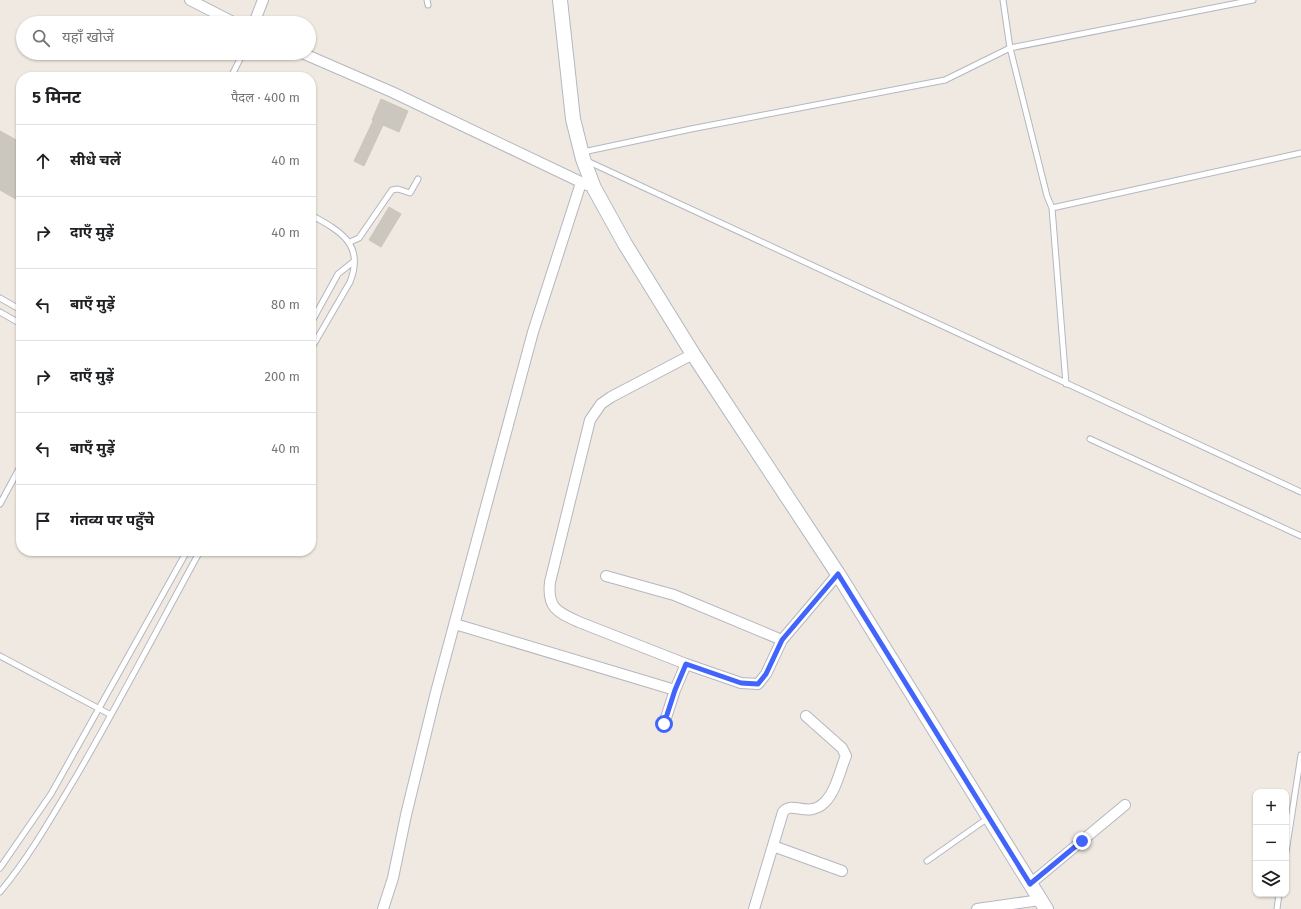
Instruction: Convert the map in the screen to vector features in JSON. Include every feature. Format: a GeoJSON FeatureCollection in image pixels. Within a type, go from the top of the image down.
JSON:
{"type":"FeatureCollection","features":[{"type":"Feature","properties":{"kind":"main road"},"geometry":{"type":"LineString","coordinates":[[560,0],[573,119],[582,156],[594,188],[625,244],[693,354],[838,574],[1043,905]]}},
{"type":"Feature","properties":{"kind":"street"},"geometry":{"type":"LineString","coordinates":[[190,0],[221,16]]}},
{"type":"Feature","properties":{"kind":"street"},"geometry":{"type":"LineString","coordinates":[[257,16],[263,0]]}},
{"type":"Feature","properties":{"kind":"street"},"geometry":{"type":"LineString","coordinates":[[316,59],[392,92],[594,188]]}},
{"type":"Feature","properties":{"kind":"street"},"geometry":{"type":"LineString","coordinates":[[383,909],[393,878],[406,815],[455,624],[541,304],[581,183]]}},
{"type":"Feature","properties":{"kind":"street"},"geometry":{"type":"LineString","coordinates":[[693,354],[611,397],[601,404],[590,420],[550,582],[549,597],[554,607],[563,615],[686,664],[741,683],[758,684],[766,674],[782,640],[838,574]]}},
{"type":"Feature","properties":{"kind":"street"},"geometry":{"type":"LineString","coordinates":[[606,576],[674,595],[782,640]]}},
{"type":"Feature","properties":{"kind":"street"},"geometry":{"type":"LineString","coordinates":[[455,624],[675,690]]}},
{"type":"Feature","properties":{"kind":"street"},"geometry":{"type":"LineString","coordinates":[[664,724],[675,690],[686,664]]}},
{"type":"Feature","properties":{"kind":"street"},"geometry":{"type":"LineString","coordinates":[[754,909],[786,809],[790,807],[815,810],[826,802],[846,756],[842,748],[806,716]]}},
{"type":"Feature","properties":{"kind":"street"},"geometry":{"type":"LineString","coordinates":[[1030,884],[1125,805]]}},
{"type":"Feature","properties":{"kind":"street"},"geometry":{"type":"LineString","coordinates":[[773,846],[842,871]]}},
{"type":"Feature","properties":{"kind":"street"},"geometry":{"type":"LineString","coordinates":[[977,909],[1043,905]]}},
{"type":"Feature","properties":{"kind":"lane"},"geometry":{"type":"LineString","coordinates":[[1003,0],[1010,48],[1047,196],[1052,208],[1066,384]]}},
{"type":"Feature","properties":{"kind":"lane"},"geometry":{"type":"LineString","coordinates":[[582,156],[691,129],[945,80],[1010,48],[1253,0]]}},
{"type":"Feature","properties":{"kind":"lane"},"geometry":{"type":"LineString","coordinates":[[233,72],[239,60]]}},
{"type":"Feature","properties":{"kind":"lane"},"geometry":{"type":"LineString","coordinates":[[1052,208],[1301,153]]}},
{"type":"Feature","properties":{"kind":"lane"},"geometry":{"type":"LineString","coordinates":[[582,156],[1066,384],[1301,492]]}},
{"type":"Feature","properties":{"kind":"lane"},"geometry":{"type":"LineString","coordinates":[[350,242],[359,238],[392,190],[398,189],[410,193],[418,179]]}},
{"type":"Feature","properties":{"kind":"lane"},"geometry":{"type":"LineString","coordinates":[[316,218],[339,232],[350,242],[353,253],[353,273],[350,282],[316,340]]}},
{"type":"Feature","properties":{"kind":"lane"},"geometry":{"type":"LineString","coordinates":[[316,314],[338,274],[353,262]]}},
{"type":"Feature","properties":{"kind":"lane"},"geometry":{"type":"LineString","coordinates":[[0,298],[16,307]]}},
{"type":"Feature","properties":{"kind":"lane"},"geometry":{"type":"LineString","coordinates":[[0,312],[16,321]]}},
{"type":"Feature","properties":{"kind":"lane"},"geometry":{"type":"LineString","coordinates":[[1090,439],[1301,536]]}},
{"type":"Feature","properties":{"kind":"lane"},"geometry":{"type":"LineString","coordinates":[[0,504],[16,474]]}},
{"type":"Feature","properties":{"kind":"lane"},"geometry":{"type":"LineString","coordinates":[[0,868],[51,794],[184,556]]}},
{"type":"Feature","properties":{"kind":"lane"},"geometry":{"type":"LineString","coordinates":[[0,892],[15,874],[44,830],[111,715],[197,556]]}},
{"type":"Feature","properties":{"kind":"lane"},"geometry":{"type":"LineString","coordinates":[[0,656],[111,715]]}},
{"type":"Feature","properties":{"kind":"lane"},"geometry":{"type":"LineString","coordinates":[[1289,833],[1301,755]]}},
{"type":"Feature","properties":{"kind":"lane"},"geometry":{"type":"LineString","coordinates":[[927,861],[988,818]]}},
{"type":"Feature","properties":{"kind":"lane"},"geometry":{"type":"LineString","coordinates":[[1277,909],[1279,897]]}},
{"type":"Feature","properties":{"kind":"building"},"geometry":{"type":"Polygon","coordinates":[[[381,99],[408,111],[399,132],[383,125],[364,166],[354,161],[373,121],[372,120],[381,99]]]}},
{"type":"Feature","properties":{"kind":"building"},"geometry":{"type":"Polygon","coordinates":[[[0,131],[16,140],[16,199],[0,190],[0,131]]]}},
{"type":"Feature","properties":{"kind":"building"},"geometry":{"type":"Polygon","coordinates":[[[389,207],[401,214],[381,247],[369,240],[389,207]]]}},
{"type":"Feature","properties":{"kind":"route"},"geometry":{"type":"LineString","coordinates":[[664,724],[675,690],[686,664],[750,685],[758,684],[763,680],[782,640],[838,574],[1030,884],[1082,841]]}}]}
